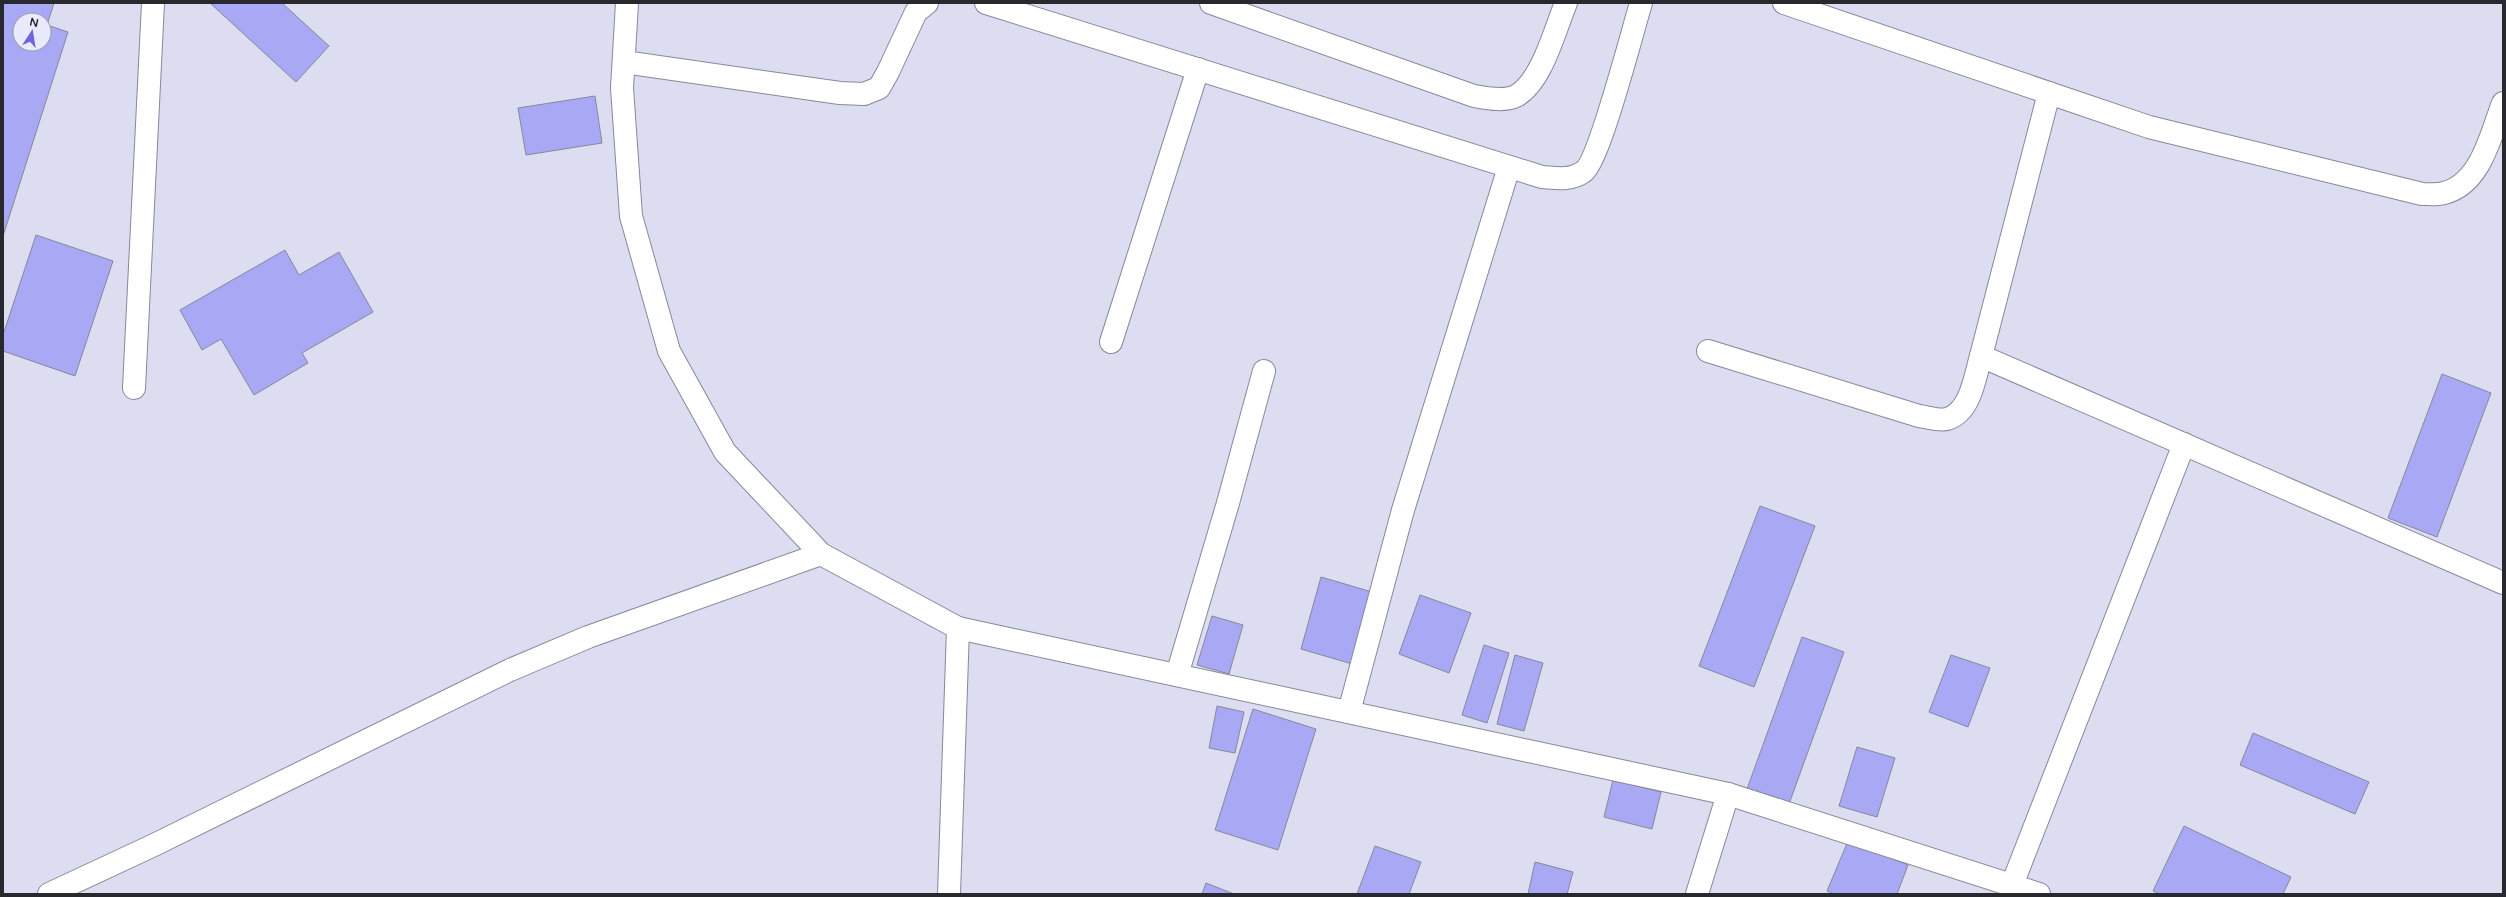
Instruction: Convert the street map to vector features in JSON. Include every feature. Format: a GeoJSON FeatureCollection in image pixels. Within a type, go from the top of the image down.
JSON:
{"type":"FeatureCollection","features":[{"type":"Feature","properties":{"kind":"street"},"geometry":{"type":"LineString","coordinates":[[134,388],[153,3]]}},
{"type":"Feature","properties":{"kind":"street"},"geometry":{"type":"LineString","coordinates":[[627,3],[622,88],[631,216],[669,351],[725,452],[821,554],[958,628],[1728,794],[2039,894]]}},
{"type":"Feature","properties":{"kind":"street"},"geometry":{"type":"LineString","coordinates":[[624,62],[840,93],[864,94],[879,88],[916,12],[928,3]]}},
{"type":"Feature","properties":{"kind":"street"},"geometry":{"type":"LineString","coordinates":[[986,3],[1542,177],[1567,179],[1584,172],[1597,146],[1641,3]]}},
{"type":"Feature","properties":{"kind":"street"},"geometry":{"type":"LineString","coordinates":[[1211,3],[1474,96],[1496,99],[1516,96],[1534,79],[1566,3]]}},
{"type":"Feature","properties":{"kind":"street"},"geometry":{"type":"LineString","coordinates":[[1784,3],[2049,92],[2148,127],[2422,194],[2444,193],[2464,183],[2480,162],[2503,103]]}},
{"type":"Feature","properties":{"kind":"street"},"geometry":{"type":"LineString","coordinates":[[1111,342],[1198,69]]}},
{"type":"Feature","properties":{"kind":"street"},"geometry":{"type":"LineString","coordinates":[[1708,351],[1919,416],[1946,420],[1958,413],[1970,395],[2049,92]]}},
{"type":"Feature","properties":{"kind":"street"},"geometry":{"type":"LineString","coordinates":[[1349,712],[1403,510],[1509,167]]}},
{"type":"Feature","properties":{"kind":"street"},"geometry":{"type":"LineString","coordinates":[[1981,356],[2503,582]]}},
{"type":"Feature","properties":{"kind":"street"},"geometry":{"type":"LineString","coordinates":[[1177,675],[1228,504],[1264,371]]}},
{"type":"Feature","properties":{"kind":"street"},"geometry":{"type":"LineString","coordinates":[[2012,885],[2184,444]]}},
{"type":"Feature","properties":{"kind":"street"},"geometry":{"type":"LineString","coordinates":[[49,894],[154,845],[510,670],[588,637],[821,554]]}},
{"type":"Feature","properties":{"kind":"street"},"geometry":{"type":"LineString","coordinates":[[948,894],[958,628]]}},
{"type":"Feature","properties":{"kind":"street"},"geometry":{"type":"LineString","coordinates":[[1697,894],[1728,794]]}},
{"type":"Feature","properties":{"kind":"building"},"geometry":{"type":"Polygon","coordinates":[[[3,3],[54,3],[51,12],[12,12],[12,52],[52,52],[52,27],[68,32],[3,236],[3,3]]]}},
{"type":"Feature","properties":{"kind":"building"},"geometry":{"type":"Polygon","coordinates":[[[210,3],[282,3],[329,46],[296,82],[210,3]]]}},
{"type":"Feature","properties":{"kind":"building"},"geometry":{"type":"Polygon","coordinates":[[[595,96],[602,143],[526,155],[518,108],[595,96]]]}},
{"type":"Feature","properties":{"kind":"building"},"geometry":{"type":"Polygon","coordinates":[[[36,235],[113,261],[75,376],[3,351],[3,335],[36,235]]]}},
{"type":"Feature","properties":{"kind":"building"},"geometry":{"type":"Polygon","coordinates":[[[285,250],[299,275],[339,252],[373,312],[302,353],[308,363],[254,395],[221,339],[202,350],[180,310],[285,250]]]}},
{"type":"Feature","properties":{"kind":"building"},"geometry":{"type":"Polygon","coordinates":[[[2442,374],[2491,393],[2437,537],[2388,518],[2442,374]]]}},
{"type":"Feature","properties":{"kind":"building"},"geometry":{"type":"Polygon","coordinates":[[[1760,506],[1815,526],[1754,687],[1699,666],[1760,506]]]}},
{"type":"Feature","properties":{"kind":"building"},"geometry":{"type":"Polygon","coordinates":[[[1321,577],[1379,594],[1359,666],[1301,649],[1321,577]]]}},
{"type":"Feature","properties":{"kind":"building"},"geometry":{"type":"Polygon","coordinates":[[[1420,595],[1471,613],[1449,673],[1399,654],[1420,595]]]}},
{"type":"Feature","properties":{"kind":"building"},"geometry":{"type":"Polygon","coordinates":[[[1212,616],[1243,625],[1229,674],[1197,665],[1212,616]]]}},
{"type":"Feature","properties":{"kind":"building"},"geometry":{"type":"Polygon","coordinates":[[[1802,637],[1844,652],[1789,804],[1747,789],[1802,637]]]}},
{"type":"Feature","properties":{"kind":"building"},"geometry":{"type":"Polygon","coordinates":[[[1484,645],[1509,653],[1487,723],[1462,715],[1484,645]]]}},
{"type":"Feature","properties":{"kind":"building"},"geometry":{"type":"Polygon","coordinates":[[[1515,655],[1543,663],[1524,731],[1497,724],[1515,655]]]}},
{"type":"Feature","properties":{"kind":"building"},"geometry":{"type":"Polygon","coordinates":[[[1951,655],[1990,668],[1968,727],[1929,712],[1951,655]]]}},
{"type":"Feature","properties":{"kind":"building"},"geometry":{"type":"Polygon","coordinates":[[[1217,706],[1244,712],[1235,753],[1209,748],[1217,706]]]}},
{"type":"Feature","properties":{"kind":"building"},"geometry":{"type":"Polygon","coordinates":[[[1253,709],[1316,729],[1278,850],[1215,830],[1253,709]]]}},
{"type":"Feature","properties":{"kind":"building"},"geometry":{"type":"Polygon","coordinates":[[[2253,733],[2369,782],[2355,814],[2240,765],[2253,733]]]}},
{"type":"Feature","properties":{"kind":"building"},"geometry":{"type":"Polygon","coordinates":[[[1857,747],[1895,758],[1877,817],[1839,806],[1857,747]]]}},
{"type":"Feature","properties":{"kind":"building"},"geometry":{"type":"Polygon","coordinates":[[[1613,780],[1661,792],[1652,829],[1604,817],[1613,780]]]}},
{"type":"Feature","properties":{"kind":"building"},"geometry":{"type":"Polygon","coordinates":[[[2184,826],[2291,877],[2283,894],[2160,894],[2153,891],[2184,826]]]}},
{"type":"Feature","properties":{"kind":"building"},"geometry":{"type":"Polygon","coordinates":[[[1848,841],[1908,865],[1897,894],[1834,894],[1827,891],[1848,841]]]}},
{"type":"Feature","properties":{"kind":"building"},"geometry":{"type":"Polygon","coordinates":[[[1375,846],[1421,862],[1409,894],[1357,894],[1375,846]]]}},
{"type":"Feature","properties":{"kind":"building"},"geometry":{"type":"Polygon","coordinates":[[[1535,862],[1573,872],[1567,894],[1528,894],[1535,862]]]}},
{"type":"Feature","properties":{"kind":"building"},"geometry":{"type":"Polygon","coordinates":[[[1206,883],[1234,894],[1202,894],[1206,883]]]}}]}
